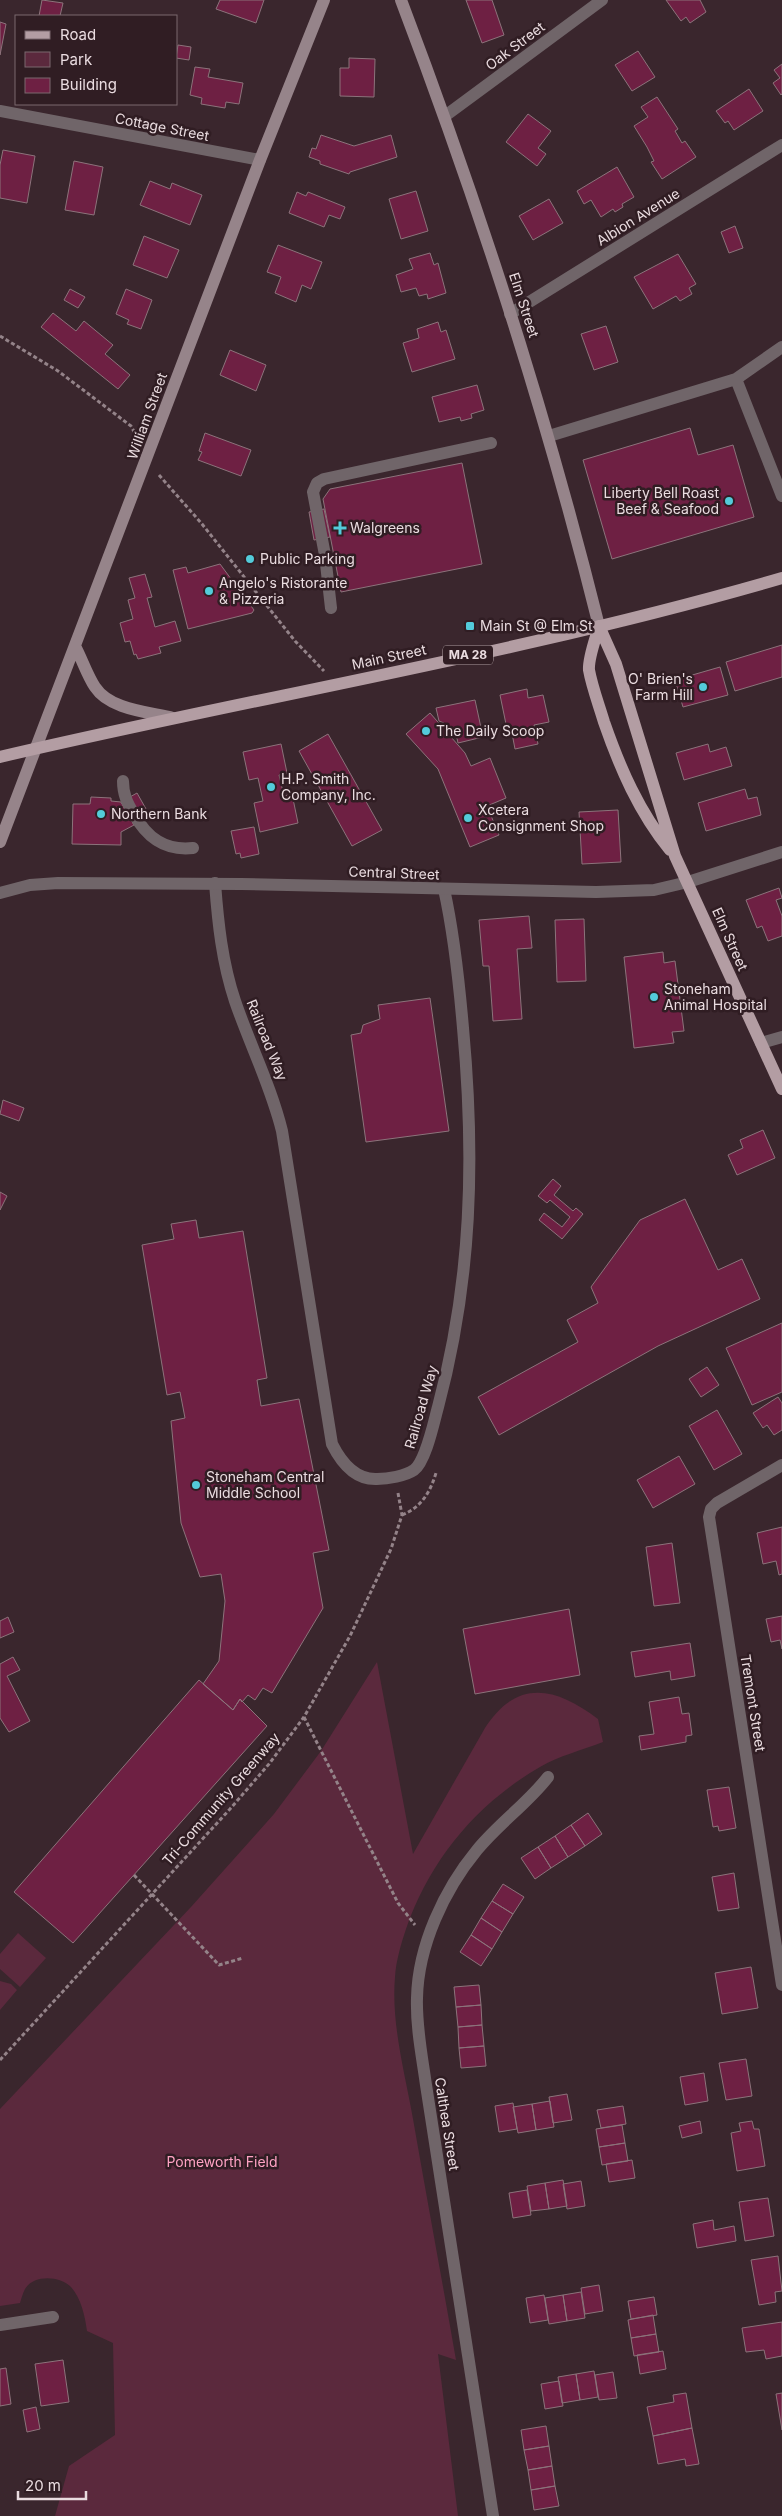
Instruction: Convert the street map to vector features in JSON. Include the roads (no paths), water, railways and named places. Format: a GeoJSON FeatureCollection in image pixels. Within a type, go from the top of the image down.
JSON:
{"type":"FeatureCollection","features":[{"type":"Feature","properties":{"kind":"main road","name":"William Street"},"geometry":{"type":"LineString","coordinates":[[0,842],[148,459],[260,160],[324,0]]}},
{"type":"Feature","properties":{"kind":"main road","name":"Elm Street"},"geometry":{"type":"LineString","coordinates":[[401,0],[446,116],[550,436],[599,626],[616,664],[675,856],[782,1089]]}},
{"type":"Feature","properties":{"kind":"main road","name":"Main Street"},"geometry":{"type":"LineString","coordinates":[[0,757],[599,626],[702,601],[782,578]]}},
{"type":"Feature","properties":{"kind":"main road","name":"Elm Street"},"geometry":{"type":"LineString","coordinates":[[599,626],[589,668],[598,704],[630,786],[651,825],[675,856]]}},
{"type":"Feature","properties":{"kind":"main road"},"geometry":{"type":"LineString","coordinates":[[75,646],[96,688],[104,697],[120,705],[173,718]]}},
{"type":"Feature","properties":{"kind":"street","name":"Oak Street"},"geometry":{"type":"LineString","coordinates":[[446,116],[602,0]]}},
{"type":"Feature","properties":{"kind":"street","name":"Cottage Street"},"geometry":{"type":"LineString","coordinates":[[0,112],[260,160]]}},
{"type":"Feature","properties":{"kind":"street","name":"Albion Avenue"},"geometry":{"type":"LineString","coordinates":[[510,314],[782,145]]}},
{"type":"Feature","properties":{"kind":"street"},"geometry":{"type":"LineString","coordinates":[[550,436],[736,379],[782,347]]}},
{"type":"Feature","properties":{"kind":"street"},"geometry":{"type":"LineString","coordinates":[[736,379],[782,496]]}},
{"type":"Feature","properties":{"kind":"street"},"geometry":{"type":"LineString","coordinates":[[330,608],[325,555],[313,495],[317,483],[324,479],[491,443]]}},
{"type":"Feature","properties":{"kind":"street"},"geometry":{"type":"LineString","coordinates":[[123,781],[146,820],[156,830],[193,848]]}},
{"type":"Feature","properties":{"kind":"street","name":"Central Street"},"geometry":{"type":"LineString","coordinates":[[0,893],[30,885],[58,883],[215,884],[620,892],[654,890],[688,882],[782,852]]}},
{"type":"Feature","properties":{"kind":"street","name":"Railroad Way"},"geometry":{"type":"LineString","coordinates":[[215,884],[219,935],[226,969],[235,1000],[274,1097],[282,1131],[332,1444],[341,1459],[352,1470],[365,1478],[380,1479],[396,1477],[414,1470],[422,1458],[446,1377],[464,1279],[470,1218],[468,1084],[451,920],[444,889]]}},
{"type":"Feature","properties":{"kind":"street"},"geometry":{"type":"LineString","coordinates":[[761,1043],[782,1037]]}},
{"type":"Feature","properties":{"kind":"street","name":"Tremont Street"},"geometry":{"type":"LineString","coordinates":[[782,1465],[718,1503],[711,1509],[709,1517],[782,1985]]}},
{"type":"Feature","properties":{"kind":"street","name":"Calthea Street"},"geometry":{"type":"LineString","coordinates":[[493,2516],[418,2026],[419,1978],[428,1939],[461,1872],[500,1825],[530,1800],[548,1777]]}},
{"type":"Feature","properties":{"kind":"street"},"geometry":{"type":"LineString","coordinates":[[0,2325],[53,2317]]}},
{"type":"Feature","properties":{"kind":"place","name":"Liberty Bell Roast Beef & Seafood"},"geometry":{"type":"Point","coordinates":[729,501]}},
{"type":"Feature","properties":{"kind":"place","name":"Walgreens"},"geometry":{"type":"Point","coordinates":[340,528]}},
{"type":"Feature","properties":{"kind":"place","name":"Public Parking"},"geometry":{"type":"Point","coordinates":[250,559]}},
{"type":"Feature","properties":{"kind":"place","name":"Angelo's Ristorante & Pizzeria"},"geometry":{"type":"Point","coordinates":[209,591]}},
{"type":"Feature","properties":{"kind":"place","name":"Main St @ Elm St"},"geometry":{"type":"Point","coordinates":[470,626]}},
{"type":"Feature","properties":{"kind":"place","name":"O' Brien's Farm Hill"},"geometry":{"type":"Point","coordinates":[703,687]}},
{"type":"Feature","properties":{"kind":"place","name":"The Daily Scoop"},"geometry":{"type":"Point","coordinates":[426,731]}},
{"type":"Feature","properties":{"kind":"place","name":"H.P. Smith Company, Inc."},"geometry":{"type":"Point","coordinates":[271,787]}},
{"type":"Feature","properties":{"kind":"place","name":"Northern Bank"},"geometry":{"type":"Point","coordinates":[101,814]}},
{"type":"Feature","properties":{"kind":"place","name":"Xcetera Consignment Shop"},"geometry":{"type":"Point","coordinates":[468,818]}},
{"type":"Feature","properties":{"kind":"place","name":"Stoneham Animal Hospital"},"geometry":{"type":"Point","coordinates":[654,997]}},
{"type":"Feature","properties":{"kind":"place","name":"Stoneham Central Middle School"},"geometry":{"type":"Point","coordinates":[196,1485]}},
{"type":"Feature","properties":{"kind":"park label","name":"Pomeworth Field"},"geometry":{"type":"Point","coordinates":[222,2162]}}]}
